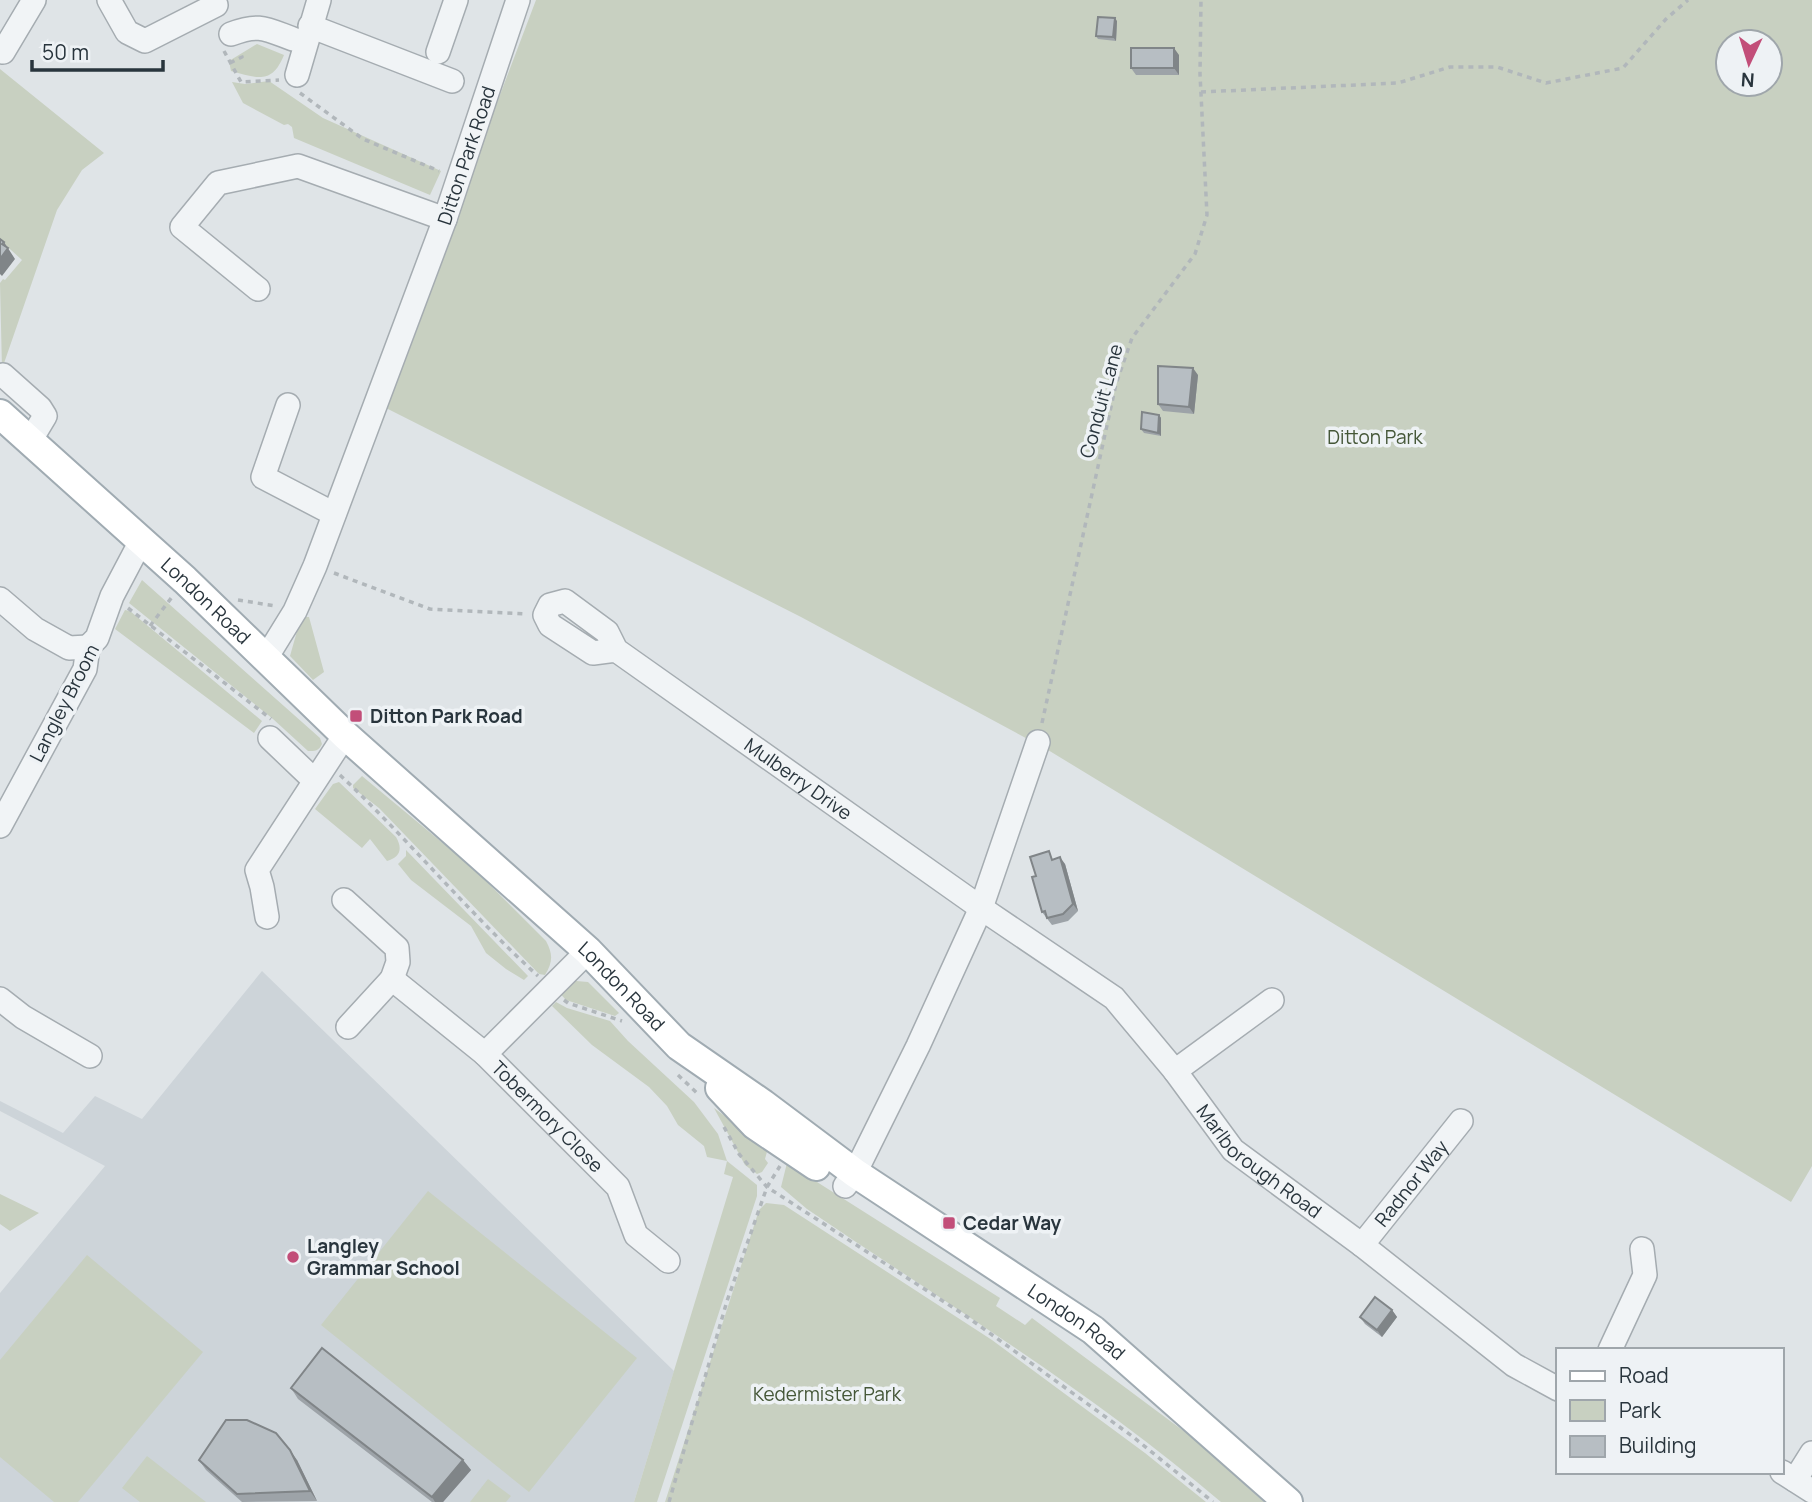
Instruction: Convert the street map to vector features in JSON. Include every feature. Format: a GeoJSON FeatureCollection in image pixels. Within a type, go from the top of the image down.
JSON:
{"type":"FeatureCollection","features":[{"type":"Feature","properties":{"kind":"main road","name":"London Road"},"geometry":{"type":"LineString","coordinates":[[0,414],[141,541],[345,735],[588,951],[755,1125],[850,1179],[914,1232],[955,1239],[1093,1330],[1288,1502]]}},
{"type":"Feature","properties":{"kind":"street"},"geometry":{"type":"LineString","coordinates":[[6,54],[34,0]]}},
{"type":"Feature","properties":{"kind":"street"},"geometry":{"type":"LineString","coordinates":[[109,0],[127,32],[145,41],[215,2],[230,48],[249,27],[302,32],[452,81]]}},
{"type":"Feature","properties":{"kind":"street"},"geometry":{"type":"LineString","coordinates":[[295,81],[302,32],[319,0]]}},
{"type":"Feature","properties":{"kind":"street"},"geometry":{"type":"LineString","coordinates":[[438,52],[456,0]]}},
{"type":"Feature","properties":{"kind":"street","name":"Ditton Park Road"},"geometry":{"type":"LineString","coordinates":[[265,658],[295,611],[315,566],[445,219],[515,1]]}},
{"type":"Feature","properties":{"kind":"street"},"geometry":{"type":"LineString","coordinates":[[258,289],[182,227],[218,183],[298,166],[445,219]]}},
{"type":"Feature","properties":{"kind":"street"},"geometry":{"type":"LineString","coordinates":[[3,374],[40,408],[45,416],[30,441]]}},
{"type":"Feature","properties":{"kind":"street"},"geometry":{"type":"LineString","coordinates":[[288,405],[264,477],[334,514]]}},
{"type":"Feature","properties":{"kind":"street","name":"Langley Broom"},"geometry":{"type":"LineString","coordinates":[[0,825],[85,669],[88,647],[97,638],[112,596],[141,541]]}},
{"type":"Feature","properties":{"kind":"street"},"geometry":{"type":"LineString","coordinates":[[0,599],[35,629],[69,648],[88,647]]}},
{"type":"Feature","properties":{"kind":"street","name":"Mulberry Drive"},"geometry":{"type":"LineString","coordinates":[[545,615],[550,625],[593,653],[615,650],[982,908]]}},
{"type":"Feature","properties":{"kind":"street"},"geometry":{"type":"LineString","coordinates":[[271,728],[320,771]]}},
{"type":"Feature","properties":{"kind":"street"},"geometry":{"type":"LineString","coordinates":[[267,917],[257,870],[345,735]]}},
{"type":"Feature","properties":{"kind":"street"},"geometry":{"type":"LineString","coordinates":[[850,1179],[918,1045],[982,908],[1038,742]]}},
{"type":"Feature","properties":{"kind":"street"},"geometry":{"type":"LineString","coordinates":[[344,900],[397,948],[398,962],[392,979],[348,1027]]}},
{"type":"Feature","properties":{"kind":"street","name":"Marlborough Road"},"geometry":{"type":"LineString","coordinates":[[982,908],[1114,998],[1175,1071],[1233,1150],[1362,1245],[1514,1365],[1556,1388]]}},
{"type":"Feature","properties":{"kind":"street","name":"Tobermory Close"},"geometry":{"type":"LineString","coordinates":[[588,951],[485,1054],[618,1187],[636,1235],[668,1261]]}},
{"type":"Feature","properties":{"kind":"street"},"geometry":{"type":"LineString","coordinates":[[392,979],[485,1054]]}},
{"type":"Feature","properties":{"kind":"street"},"geometry":{"type":"LineString","coordinates":[[0,999],[23,1017],[90,1056]]}},
{"type":"Feature","properties":{"kind":"street"},"geometry":{"type":"LineString","coordinates":[[1175,1071],[1272,1000]]}},
{"type":"Feature","properties":{"kind":"street","name":"Radnor Way"},"geometry":{"type":"LineString","coordinates":[[1362,1245],[1461,1121]]}},
{"type":"Feature","properties":{"kind":"street"},"geometry":{"type":"LineString","coordinates":[[1610,1348],[1645,1275],[1642,1249]]}},
{"type":"Feature","properties":{"kind":"street"},"geometry":{"type":"LineString","coordinates":[[1796,1481],[1812,1452]]}},
{"type":"Feature","properties":{"kind":"path","name":"Conduit Lane"},"geometry":{"type":"LineString","coordinates":[[1038,742],[1116,384],[1132,338],[1195,254],[1207,215],[1201,92],[1201,0]]}},
{"type":"Feature","properties":{"kind":"path"},"geometry":{"type":"LineString","coordinates":[[1201,92],[1398,83],[1450,67],[1497,67],[1546,83],[1623,68],[1666,19],[1688,0]]}},
{"type":"Feature","properties":{"kind":"path"},"geometry":{"type":"LineString","coordinates":[[230,48],[241,82],[295,81],[363,139],[448,175]]}},
{"type":"Feature","properties":{"kind":"path"},"geometry":{"type":"LineString","coordinates":[[315,566],[430,609],[545,615]]}},
{"type":"Feature","properties":{"kind":"path"},"geometry":{"type":"LineString","coordinates":[[112,596],[271,728]]}},
{"type":"Feature","properties":{"kind":"path"},"geometry":{"type":"LineString","coordinates":[[320,771],[384,816],[470,910],[568,1003],[621,1019],[630,1029]]}},
{"type":"Feature","properties":{"kind":"path"},"geometry":{"type":"LineString","coordinates":[[678,1075],[706,1102]]}},
{"type":"Feature","properties":{"kind":"path"},"geometry":{"type":"LineString","coordinates":[[722,1122],[740,1154],[767,1188],[966,1316],[1132,1436],[1213,1502]]}},
{"type":"Feature","properties":{"kind":"path"},"geometry":{"type":"LineString","coordinates":[[669,1502],[727,1301],[767,1188],[783,1160]]}},
{"type":"Feature","properties":{"kind":"shaded area","name":"Langley Grammar School"},"geometry":{"type":"Polygon","coordinates":[[[262,971],[674,1371],[634,1502],[0,1502],[0,1293],[105,1166],[0,1111],[0,1101],[63,1133],[95,1096],[142,1119],[262,971]]]}},
{"type":"Feature","properties":{"kind":"green space","name":"Ditton Park"},"geometry":{"type":"Polygon","coordinates":[[[536,0],[1812,0],[1812,1166],[1791,1202],[1048,750],[801,617],[382,406],[536,0]]]}},
{"type":"Feature","properties":{"kind":"green space"},"geometry":{"type":"Polygon","coordinates":[[[257,44],[284,55],[274,71],[263,77],[256,77],[231,71],[229,61],[257,44]]]}},
{"type":"Feature","properties":{"kind":"green space"},"geometry":{"type":"Polygon","coordinates":[[[0,69],[104,153],[82,170],[57,210],[2,369],[0,283],[22,260],[0,240],[0,69]]]}},
{"type":"Feature","properties":{"kind":"green space"},"geometry":{"type":"Polygon","coordinates":[[[269,81],[323,118],[441,171],[430,195],[294,138],[292,127],[288,124],[284,125],[243,103],[232,82],[245,84],[269,81]]]}},
{"type":"Feature","properties":{"kind":"green space"},"geometry":{"type":"Polygon","coordinates":[[[142,580],[320,738],[320,748],[308,751],[273,719],[129,603],[142,580]]]}},
{"type":"Feature","properties":{"kind":"green space"},"geometry":{"type":"Polygon","coordinates":[[[125,610],[130,611],[262,721],[254,733],[115,629],[125,610]]]}},
{"type":"Feature","properties":{"kind":"green space"},"geometry":{"type":"Polygon","coordinates":[[[301,617],[309,617],[324,672],[313,680],[290,656],[301,617]]]}},
{"type":"Feature","properties":{"kind":"green space"},"geometry":{"type":"Polygon","coordinates":[[[362,776],[474,869],[546,941],[551,958],[545,975],[539,974],[379,808],[353,788],[362,776]]]}},
{"type":"Feature","properties":{"kind":"green space"},"geometry":{"type":"Polygon","coordinates":[[[339,782],[396,837],[400,849],[395,857],[387,861],[370,839],[362,848],[315,809],[333,784],[339,782]]]}},
{"type":"Feature","properties":{"kind":"green space"},"geometry":{"type":"Polygon","coordinates":[[[406,850],[528,976],[524,980],[486,953],[471,926],[411,880],[398,864],[406,856],[406,850]]]}},
{"type":"Feature","properties":{"kind":"green space"},"geometry":{"type":"Polygon","coordinates":[[[564,980],[588,982],[619,1013],[615,1016],[566,1000],[554,987],[564,980]]]}},
{"type":"Feature","properties":{"kind":"green space"},"geometry":{"type":"Polygon","coordinates":[[[556,1002],[610,1021],[694,1102],[718,1134],[727,1161],[707,1157],[704,1146],[678,1125],[667,1106],[649,1087],[592,1045],[552,1006],[556,1002]]]}},
{"type":"Feature","properties":{"kind":"green space"},"geometry":{"type":"Polygon","coordinates":[[[714,1108],[768,1148],[765,1159],[768,1163],[762,1172],[757,1174],[745,1165],[714,1108]]]}},
{"type":"Feature","properties":{"kind":"green space"},"geometry":{"type":"Polygon","coordinates":[[[727,1161],[757,1185],[757,1196],[657,1502],[634,1502],[733,1177],[724,1174],[727,1161]]]}},
{"type":"Feature","properties":{"kind":"green space"},"geometry":{"type":"Polygon","coordinates":[[[787,1163],[1000,1298],[996,1306],[1025,1325],[1032,1318],[1193,1438],[1264,1502],[1221,1502],[1122,1423],[1070,1386],[807,1209],[781,1187],[787,1163]]]}},
{"type":"Feature","properties":{"kind":"green space"},"geometry":{"type":"Polygon","coordinates":[[[428,1191],[637,1358],[529,1492],[321,1325],[428,1191]]]}},
{"type":"Feature","properties":{"kind":"green space"},"geometry":{"type":"Polygon","coordinates":[[[0,1194],[39,1213],[10,1231],[0,1224],[0,1194]]]}},
{"type":"Feature","properties":{"kind":"green space","name":"Kedermister Park"},"geometry":{"type":"Polygon","coordinates":[[[766,1203],[784,1205],[992,1340],[1145,1453],[1206,1502],[665,1502],[759,1210],[766,1203]]]}},
{"type":"Feature","properties":{"kind":"green space"},"geometry":{"type":"Polygon","coordinates":[[[87,1255],[203,1352],[78,1502],[54,1502],[0,1457],[0,1360],[87,1255]]]}},
{"type":"Feature","properties":{"kind":"green space"},"geometry":{"type":"Polygon","coordinates":[[[147,1456],[206,1502],[140,1502],[122,1488],[147,1456]]]}},
{"type":"Feature","properties":{"kind":"green space"},"geometry":{"type":"Polygon","coordinates":[[[488,1479],[511,1496],[506,1502],[470,1502],[488,1479]]]}},
{"type":"Feature","properties":{"kind":"building"},"geometry":{"type":"Polygon","coordinates":[[[1098,17],[1115,18],[1113,37],[1096,36],[1098,17]]]}},
{"type":"Feature","properties":{"kind":"building"},"geometry":{"type":"Polygon","coordinates":[[[1131,48],[1174,48],[1174,68],[1131,68],[1131,48]]]}},
{"type":"Feature","properties":{"kind":"building"},"geometry":{"type":"Polygon","coordinates":[[[0,239],[8,248],[0,259],[0,239]]]}},
{"type":"Feature","properties":{"kind":"building"},"geometry":{"type":"Polygon","coordinates":[[[1158,366],[1193,368],[1189,407],[1158,404],[1158,366]]]}},
{"type":"Feature","properties":{"kind":"building"},"geometry":{"type":"Polygon","coordinates":[[[1142,412],[1159,415],[1158,433],[1141,429],[1142,412]]]}},
{"type":"Feature","properties":{"kind":"building"},"geometry":{"type":"Polygon","coordinates":[[[1049,851],[1052,860],[1060,857],[1073,904],[1063,914],[1047,918],[1045,911],[1042,912],[1032,877],[1036,876],[1030,857],[1049,851]]]}},
{"type":"Feature","properties":{"kind":"building"},"geometry":{"type":"Polygon","coordinates":[[[1375,1297],[1392,1310],[1377,1330],[1360,1317],[1375,1297]]]}},
{"type":"Feature","properties":{"kind":"building"},"geometry":{"type":"Polygon","coordinates":[[[322,1348],[463,1460],[432,1497],[291,1388],[322,1348]]]}},
{"type":"Feature","properties":{"kind":"building"},"geometry":{"type":"Polygon","coordinates":[[[226,1420],[247,1420],[276,1433],[290,1450],[310,1491],[237,1494],[199,1460],[226,1420]]]}},
{"type":"Feature","properties":{"kind":"place","name":"Ditton Park Road"},"geometry":{"type":"Point","coordinates":[356,716]}},
{"type":"Feature","properties":{"kind":"place","name":"Cedar Way"},"geometry":{"type":"Point","coordinates":[949,1223]}},
{"type":"Feature","properties":{"kind":"place","name":"Langley Grammar School"},"geometry":{"type":"Point","coordinates":[293,1257]}}]}
